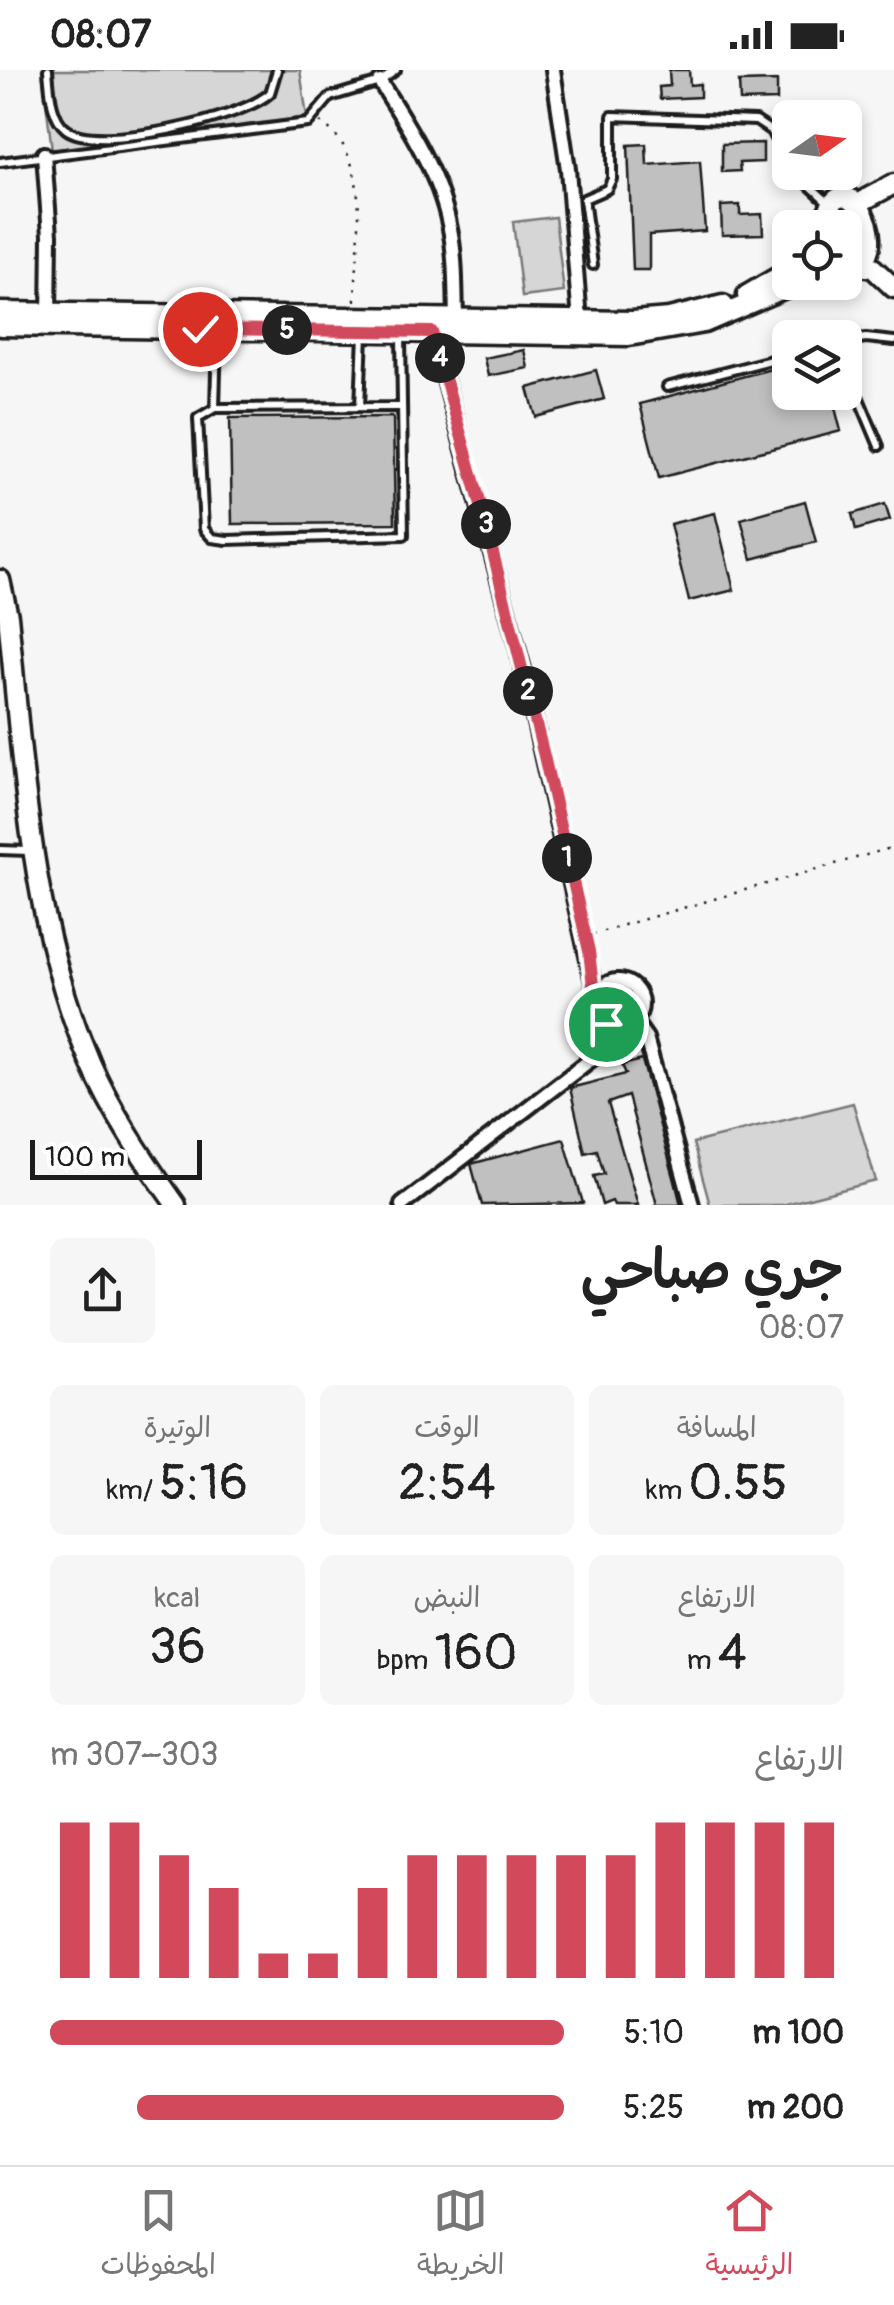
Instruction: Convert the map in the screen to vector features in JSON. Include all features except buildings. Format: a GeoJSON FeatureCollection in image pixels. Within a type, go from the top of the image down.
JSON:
{"type":"FeatureCollection","features":[{"type":"Feature","properties":{"kind":"street"},"geometry":{"type":"LineString","coordinates":[[553,70],[568,169],[580,321]]}},
{"type":"Feature","properties":{"kind":"street"},"geometry":{"type":"LineString","coordinates":[[380,82],[415,140],[446,209],[456,319]]}},
{"type":"Feature","properties":{"kind":"street"},"geometry":{"type":"LineString","coordinates":[[44,154],[50,235],[49,320]]}},
{"type":"Feature","properties":{"kind":"street"},"geometry":{"type":"LineString","coordinates":[[831,210],[848,198],[866,199],[894,184]]}},
{"type":"Feature","properties":{"kind":"street"},"geometry":{"type":"LineString","coordinates":[[862,260],[874,258],[888,232],[866,199]]}},
{"type":"Feature","properties":{"kind":"street"},"geometry":{"type":"LineString","coordinates":[[862,267],[880,273],[894,288]]}},
{"type":"Feature","properties":{"kind":"street"},"geometry":{"type":"LineString","coordinates":[[401,325],[456,319],[633,322],[687,315],[743,297],[772,280]]}},
{"type":"Feature","properties":{"kind":"street"},"geometry":{"type":"LineString","coordinates":[[0,326],[49,320],[360,322],[432,332],[610,336],[666,332],[725,317],[772,295]]}},
{"type":"Feature","properties":{"kind":"street"},"geometry":{"type":"LineString","coordinates":[[0,312],[49,320]]}},
{"type":"Feature","properties":{"kind":"street"},"geometry":{"type":"LineString","coordinates":[[432,332],[482,509],[587,944],[606,1047]]}},
{"type":"Feature","properties":{"kind":"street"},"geometry":{"type":"LineString","coordinates":[[0,580],[8,616],[34,851],[62,979],[90,1062],[130,1136],[176,1205]]}},
{"type":"Feature","properties":{"kind":"street"},"geometry":{"type":"LineString","coordinates":[[587,944],[606,984]]}},
{"type":"Feature","properties":{"kind":"street"},"geometry":{"type":"LineString","coordinates":[[402,1205],[606,1047],[631,1023],[641,1007],[638,992],[627,982],[606,984],[596,996]]}},
{"type":"Feature","properties":{"kind":"street"},"geometry":{"type":"LineString","coordinates":[[600,1018],[613,1027],[631,1023]]}},
{"type":"Feature","properties":{"kind":"street"},"geometry":{"type":"LineString","coordinates":[[631,1023],[646,1038],[692,1205]]}},
{"type":"Feature","properties":{"kind":"lane"},"geometry":{"type":"LineString","coordinates":[[48,70],[57,119],[74,134],[93,137],[172,129],[244,108],[270,93],[276,70]]}},
{"type":"Feature","properties":{"kind":"lane"},"geometry":{"type":"LineString","coordinates":[[0,162],[296,126],[315,118],[330,97],[380,82],[396,70]]}},
{"type":"Feature","properties":{"kind":"lane"},"geometry":{"type":"LineString","coordinates":[[593,265],[584,199],[607,189],[612,179],[612,116],[756,120],[772,134]]}},
{"type":"Feature","properties":{"kind":"lane"},"geometry":{"type":"LineString","coordinates":[[814,190],[832,207]]}},
{"type":"Feature","properties":{"kind":"lane"},"geometry":{"type":"LineString","coordinates":[[216,408],[217,322]]}},
{"type":"Feature","properties":{"kind":"lane"},"geometry":{"type":"LineString","coordinates":[[360,322],[360,407]]}},
{"type":"Feature","properties":{"kind":"lane"},"geometry":{"type":"LineString","coordinates":[[399,407],[216,408],[198,418],[204,529],[212,538],[228,540],[404,534],[399,407],[401,325]]}},
{"type":"Feature","properties":{"kind":"lane"},"geometry":{"type":"LineString","coordinates":[[862,339],[894,342]]}},
{"type":"Feature","properties":{"kind":"lane"},"geometry":{"type":"LineString","coordinates":[[667,387],[772,360]]}},
{"type":"Feature","properties":{"kind":"lane"},"geometry":{"type":"LineString","coordinates":[[862,406],[879,446]]}},
{"type":"Feature","properties":{"kind":"lane"},"geometry":{"type":"LineString","coordinates":[[0,850],[34,851]]}},
{"type":"Feature","properties":{"kind":"path"},"geometry":{"type":"LineString","coordinates":[[315,118],[336,134],[348,154],[356,181],[360,322]]}},
{"type":"Feature","properties":{"kind":"path"},"geometry":{"type":"LineString","coordinates":[[587,944],[894,847]]}},
{"type":"Feature","properties":{"kind":"shaded area"},"geometry":{"type":"Polygon","coordinates":[[[42,70],[300,70],[307,117],[52,150],[42,70]]]}},
{"type":"Feature","properties":{"kind":"shaded area"},"geometry":{"type":"Polygon","coordinates":[[[555,217],[564,292],[522,297],[513,222],[555,217]]]}},
{"type":"Feature","properties":{"kind":"shaded area"},"geometry":{"type":"Polygon","coordinates":[[[853,1103],[876,1181],[782,1205],[710,1205],[693,1143],[853,1103]]]}},
{"type":"Feature","properties":{"kind":"route"},"geometry":{"type":"LineString","coordinates":[[200,329],[432,332],[482,509],[544,756],[589,951],[596,1012],[606,1024]]}}]}
